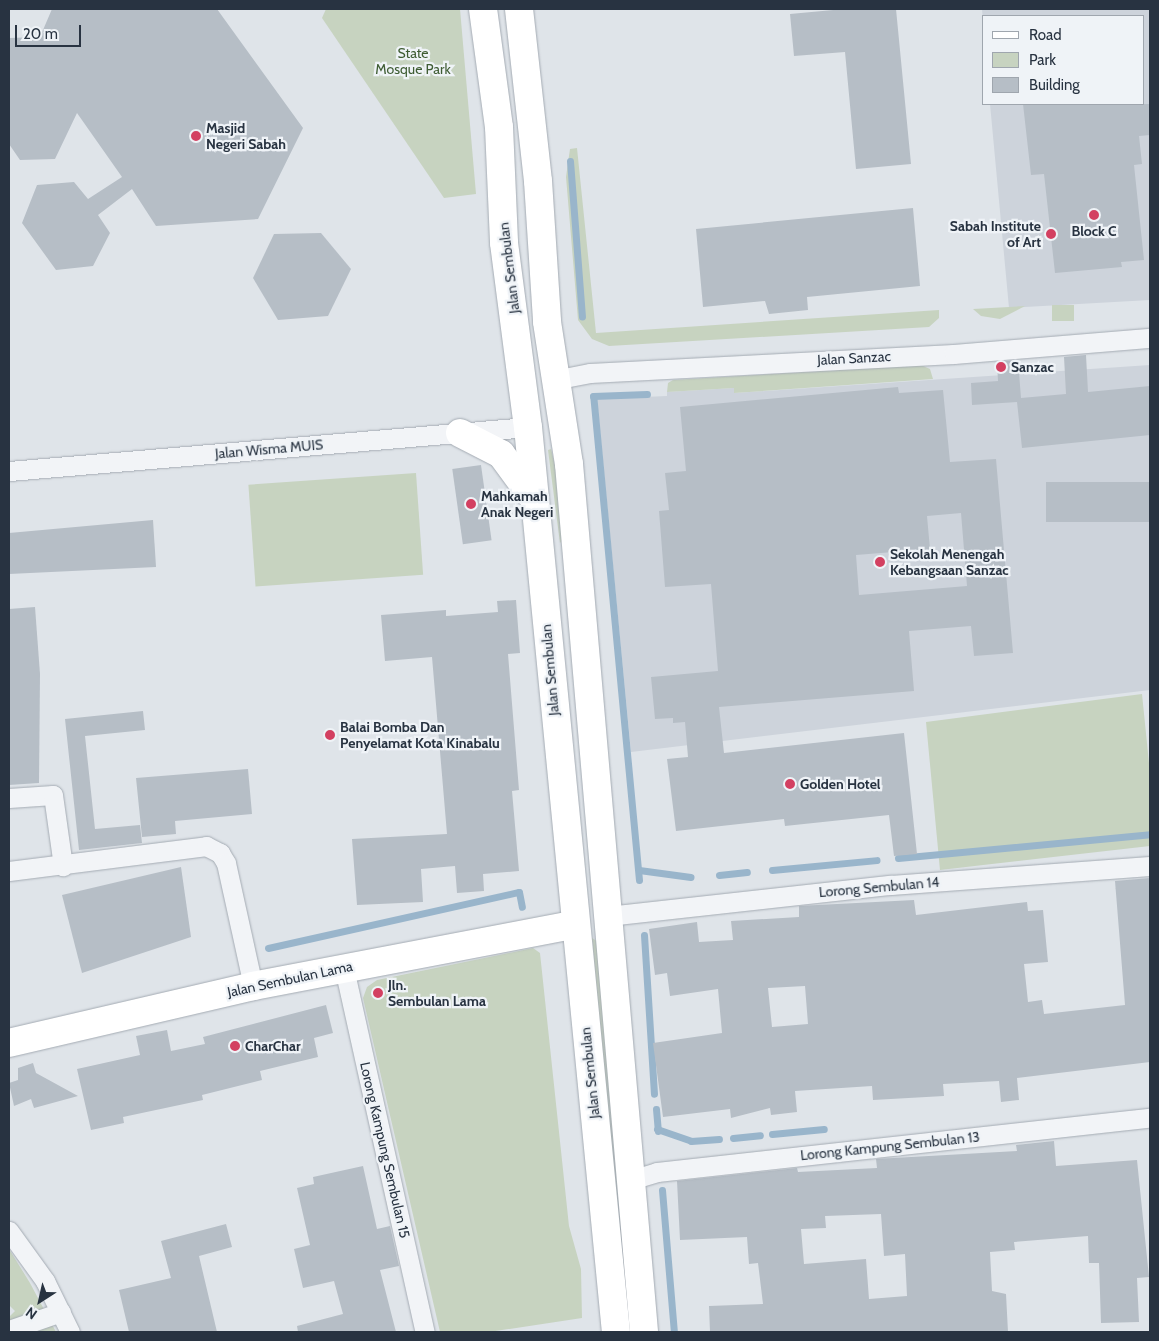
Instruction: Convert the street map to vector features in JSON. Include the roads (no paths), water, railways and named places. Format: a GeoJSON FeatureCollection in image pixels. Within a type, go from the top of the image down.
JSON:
{"type":"FeatureCollection","features":[{"type":"Feature","properties":{"kind":"main road","name":"Jalan Sembulan"},"geometry":{"type":"LineString","coordinates":[[483,9],[499,127],[504,243],[536,504],[541,579],[574,925],[616,1332]]}},
{"type":"Feature","properties":{"kind":"main road"},"geometry":{"type":"LineString","coordinates":[[519,9],[538,181],[547,322],[559,379],[569,464],[603,879],[613,953],[644,1332]]}},
{"type":"Feature","properties":{"kind":"main road"},"geometry":{"type":"LineString","coordinates":[[547,322],[541,344],[544,398],[528,427],[569,464]]}},
{"type":"Feature","properties":{"kind":"main road"},"geometry":{"type":"LineString","coordinates":[[460,433],[502,454],[536,504]]}},
{"type":"Feature","properties":{"kind":"main road"},"geometry":{"type":"LineString","coordinates":[[541,579],[558,563],[574,533]]}},
{"type":"Feature","properties":{"kind":"main road"},"geometry":{"type":"LineString","coordinates":[[603,879],[574,925],[613,953]]}},
{"type":"Feature","properties":{"kind":"main road","name":"Jalan Sembulan Lama"},"geometry":{"type":"LineString","coordinates":[[9,1043],[253,986],[574,925]]}},
{"type":"Feature","properties":{"kind":"street","name":"Jalan Sanzac"},"geometry":{"type":"LineString","coordinates":[[559,379],[590,373],[1150,338]]}},
{"type":"Feature","properties":{"kind":"street","name":"Jalan Wisma MUIS"},"geometry":{"type":"LineString","coordinates":[[9,471],[528,427]]}},
{"type":"Feature","properties":{"kind":"street"},"geometry":{"type":"LineString","coordinates":[[9,798],[53,795],[63,866]]}},
{"type":"Feature","properties":{"kind":"street"},"geometry":{"type":"LineString","coordinates":[[9,871],[63,866],[206,846],[220,853],[233,889],[253,986]]}},
{"type":"Feature","properties":{"kind":"street","name":"Lorong Sembulan 14"},"geometry":{"type":"LineString","coordinates":[[608,916],[880,886],[1150,866]]}},
{"type":"Feature","properties":{"kind":"street","name":"Lorong Kampung Sembulan 15"},"geometry":{"type":"LineString","coordinates":[[344,968],[425,1332]]}},
{"type":"Feature","properties":{"kind":"street","name":"Lorong Kampung Sembulan 13"},"geometry":{"type":"LineString","coordinates":[[631,1180],[656,1172],[1150,1118]]}},
{"type":"Feature","properties":{"kind":"street"},"geometry":{"type":"LineString","coordinates":[[9,1231],[45,1281],[70,1332]]}},
{"type":"Feature","properties":{"kind":"street"},"geometry":{"type":"LineString","coordinates":[[9,1330],[61,1312]]}},
{"type":"Feature","properties":{"kind":"waterway"},"geometry":{"type":"LineString","coordinates":[[570,161],[582,317]]}},
{"type":"Feature","properties":{"kind":"waterway"},"geometry":{"type":"LineString","coordinates":[[639,880],[593,396],[647,394]]}},
{"type":"Feature","properties":{"kind":"waterway"},"geometry":{"type":"LineString","coordinates":[[898,858],[1150,834]]}},
{"type":"Feature","properties":{"kind":"waterway"},"geometry":{"type":"LineString","coordinates":[[772,870],[877,860]]}},
{"type":"Feature","properties":{"kind":"waterway"},"geometry":{"type":"LineString","coordinates":[[639,870],[691,877]]}},
{"type":"Feature","properties":{"kind":"waterway"},"geometry":{"type":"LineString","coordinates":[[719,875],[747,872]]}},
{"type":"Feature","properties":{"kind":"waterway"},"geometry":{"type":"LineString","coordinates":[[268,948],[519,892],[522,907]]}},
{"type":"Feature","properties":{"kind":"waterway"},"geometry":{"type":"LineString","coordinates":[[644,935],[654,1094]]}},
{"type":"Feature","properties":{"kind":"waterway"},"geometry":{"type":"LineString","coordinates":[[656,1109],[658,1131]]}},
{"type":"Feature","properties":{"kind":"waterway"},"geometry":{"type":"LineString","coordinates":[[657,1129],[691,1141],[719,1139]]}},
{"type":"Feature","properties":{"kind":"waterway"},"geometry":{"type":"LineString","coordinates":[[772,1134],[824,1129]]}},
{"type":"Feature","properties":{"kind":"waterway"},"geometry":{"type":"LineString","coordinates":[[733,1138],[760,1135]]}},
{"type":"Feature","properties":{"kind":"waterway"},"geometry":{"type":"LineString","coordinates":[[662,1190],[674,1332]]}},
{"type":"Feature","properties":{"kind":"place","name":"Masjid Negeri Sabah"},"geometry":{"type":"Point","coordinates":[196,136]}},
{"type":"Feature","properties":{"kind":"place","name":"Block C"},"geometry":{"type":"Point","coordinates":[1094,215]}},
{"type":"Feature","properties":{"kind":"place","name":"Sabah Institute of Art"},"geometry":{"type":"Point","coordinates":[1051,234]}},
{"type":"Feature","properties":{"kind":"place","name":"Sanzac"},"geometry":{"type":"Point","coordinates":[1001,367]}},
{"type":"Feature","properties":{"kind":"place","name":"Mahkamah Anak Negeri"},"geometry":{"type":"Point","coordinates":[471,504]}},
{"type":"Feature","properties":{"kind":"place","name":"Sekolah Menengah Kebangsaan Sanzac"},"geometry":{"type":"Point","coordinates":[880,562]}},
{"type":"Feature","properties":{"kind":"place","name":"Balai Bomba Dan Penyelamat Kota Kinabalu"},"geometry":{"type":"Point","coordinates":[330,735]}},
{"type":"Feature","properties":{"kind":"place","name":"Golden Hotel"},"geometry":{"type":"Point","coordinates":[790,784]}},
{"type":"Feature","properties":{"kind":"place","name":"Jln. Sembulan Lama"},"geometry":{"type":"Point","coordinates":[378,993]}},
{"type":"Feature","properties":{"kind":"place","name":"CharChar"},"geometry":{"type":"Point","coordinates":[235,1046]}},
{"type":"Feature","properties":{"kind":"park label","name":"State Mosque Park"},"geometry":{"type":"Point","coordinates":[413,62]}}]}
